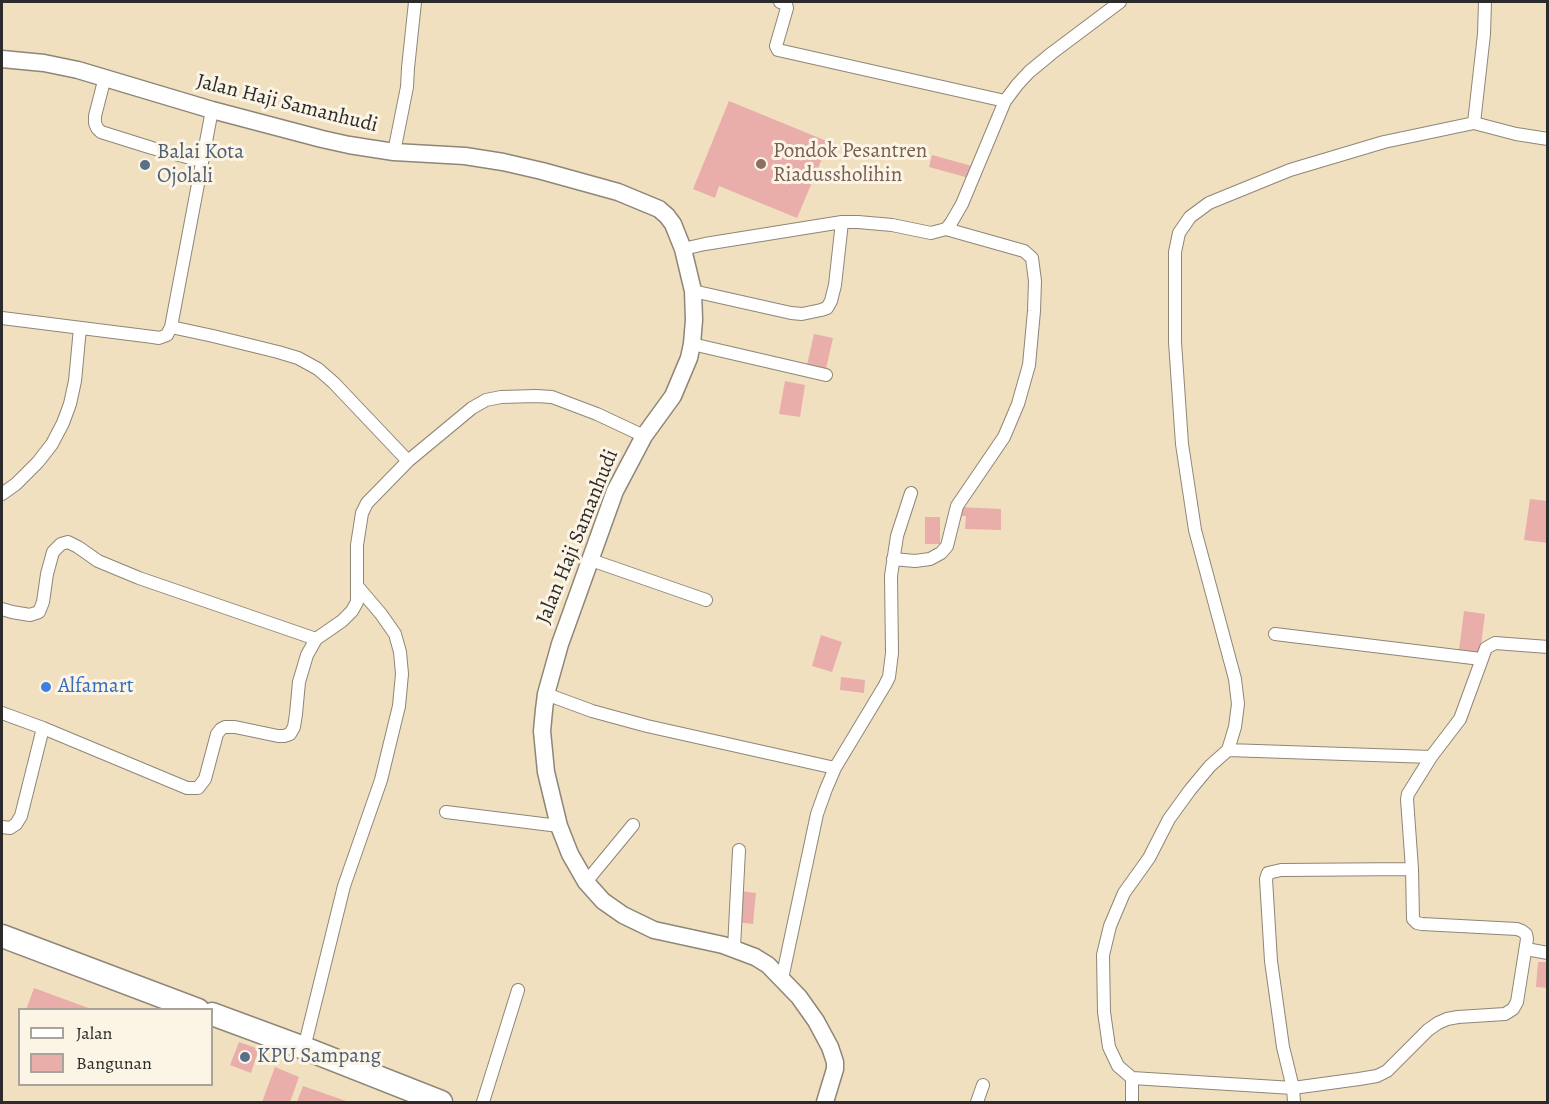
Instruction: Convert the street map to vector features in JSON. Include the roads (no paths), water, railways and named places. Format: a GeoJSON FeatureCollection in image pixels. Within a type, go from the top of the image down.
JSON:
{"type":"FeatureCollection","features":[{"type":"Feature","properties":{"kind":"highway"},"geometry":{"type":"LineString","coordinates":[[2,936],[193,1008]]}},
{"type":"Feature","properties":{"kind":"highway"},"geometry":{"type":"LineString","coordinates":[[213,1014],[441,1102]]}},
{"type":"Feature","properties":{"kind":"street"},"geometry":{"type":"LineString","coordinates":[[394,152],[407,87],[415,2]]}},
{"type":"Feature","properties":{"kind":"street"},"geometry":{"type":"LineString","coordinates":[[780,2],[786,3],[787,8],[777,49],[1005,101]]}},
{"type":"Feature","properties":{"kind":"street"},"geometry":{"type":"LineString","coordinates":[[946,229],[962,204],[1005,101],[1017,85],[1029,72],[1120,2]]}},
{"type":"Feature","properties":{"kind":"street"},"geometry":{"type":"LineString","coordinates":[[1474,123],[1484,34],[1485,2]]}},
{"type":"Feature","properties":{"kind":"street","name":"Jalan Haji Samanhudi"},"geometry":{"type":"LineString","coordinates":[[2,58],[78,70],[212,110],[349,145],[394,152],[465,156],[542,171],[618,192],[659,209],[667,216],[673,224],[683,249],[693,291],[694,320],[689,358],[673,396],[644,436],[615,491],[560,644],[546,694],[542,731],[546,772],[570,854],[586,882],[603,901],[623,915],[654,930],[734,948],[755,957],[768,965],[799,997],[816,1021],[833,1055],[835,1069],[825,1102]]}},
{"type":"Feature","properties":{"kind":"street"},"geometry":{"type":"LineString","coordinates":[[105,77],[95,116],[95,123],[101,132],[202,161]]}},
{"type":"Feature","properties":{"kind":"street"},"geometry":{"type":"LineString","coordinates":[[2,318],[159,338],[167,335],[171,327],[212,110]]}},
{"type":"Feature","properties":{"kind":"street"},"geometry":{"type":"LineString","coordinates":[[1548,139],[1516,134],[1474,123],[1384,142],[1290,170],[1209,203],[1190,217],[1179,233],[1175,252],[1175,342],[1182,444],[1195,530],[1235,679],[1238,704],[1228,750],[1210,766],[1169,819],[1149,858],[1124,893],[1110,926],[1103,955],[1104,1012],[1109,1047],[1118,1066],[1132,1078],[1293,1088],[1377,1076],[1387,1071],[1438,1023],[1458,1017],[1505,1014],[1513,1010],[1517,1002],[1526,949],[1526,934],[1517,929],[1416,923],[1413,919],[1407,799],[1431,757],[1460,719],[1486,648],[1495,643],[1548,647]]}},
{"type":"Feature","properties":{"kind":"street"},"geometry":{"type":"LineString","coordinates":[[693,291],[791,313],[802,314],[827,308],[835,285],[842,222]]}},
{"type":"Feature","properties":{"kind":"street"},"geometry":{"type":"LineString","coordinates":[[683,249],[842,222],[858,222],[892,225],[931,233],[946,229],[1024,251],[1032,258],[1035,301],[1029,365],[1018,404],[1004,437],[957,506],[946,546],[941,553],[930,559],[893,560]]}},
{"type":"Feature","properties":{"kind":"street"},"geometry":{"type":"LineString","coordinates":[[171,327],[278,352],[298,358],[318,369],[334,382],[408,461]]}},
{"type":"Feature","properties":{"kind":"street"},"geometry":{"type":"LineString","coordinates":[[2,494],[16,484],[38,462],[52,444],[63,423],[75,381],[80,328]]}},
{"type":"Feature","properties":{"kind":"street"},"geometry":{"type":"LineString","coordinates":[[692,344],[826,375]]}},
{"type":"Feature","properties":{"kind":"street"},"geometry":{"type":"LineString","coordinates":[[2,713],[187,788],[198,788],[205,779],[217,734],[221,729],[235,727],[278,736],[290,734],[294,728],[302,670],[316,639],[342,621],[357,602],[357,545],[362,513],[367,503],[408,461],[472,408],[486,400],[501,397],[552,397],[581,407],[644,436]]}},
{"type":"Feature","properties":{"kind":"street"},"geometry":{"type":"LineString","coordinates":[[782,979],[817,814],[825,789],[834,768],[889,677],[892,653],[890,593],[893,560],[897,536],[911,493]]}},
{"type":"Feature","properties":{"kind":"street"},"geometry":{"type":"LineString","coordinates":[[2,609],[30,615],[39,612],[53,552],[61,544],[68,542],[98,561],[139,578],[316,639]]}},
{"type":"Feature","properties":{"kind":"street"},"geometry":{"type":"LineString","coordinates":[[591,560],[706,600]]}},
{"type":"Feature","properties":{"kind":"street"},"geometry":{"type":"LineString","coordinates":[[304,1048],[344,886],[381,780],[399,706],[402,674],[400,652],[395,634],[358,587]]}},
{"type":"Feature","properties":{"kind":"street"},"geometry":{"type":"LineString","coordinates":[[1275,634],[1481,659]]}},
{"type":"Feature","properties":{"kind":"street"},"geometry":{"type":"LineString","coordinates":[[546,694],[592,711],[647,726],[834,768]]}},
{"type":"Feature","properties":{"kind":"street"},"geometry":{"type":"LineString","coordinates":[[2,827],[10,828],[21,816],[43,729]]}},
{"type":"Feature","properties":{"kind":"street"},"geometry":{"type":"LineString","coordinates":[[1228,750],[1431,757]]}},
{"type":"Feature","properties":{"kind":"street"},"geometry":{"type":"LineString","coordinates":[[446,812],[560,826]]}},
{"type":"Feature","properties":{"kind":"street"},"geometry":{"type":"LineString","coordinates":[[586,882],[633,825]]}},
{"type":"Feature","properties":{"kind":"street"},"geometry":{"type":"LineString","coordinates":[[734,948],[739,850]]}},
{"type":"Feature","properties":{"kind":"street"},"geometry":{"type":"LineString","coordinates":[[1294,1102],[1283,1047],[1271,961],[1266,879],[1268,873],[1281,870],[1412,869]]}},
{"type":"Feature","properties":{"kind":"street"},"geometry":{"type":"LineString","coordinates":[[1526,949],[1548,953]]}},
{"type":"Feature","properties":{"kind":"street"},"geometry":{"type":"LineString","coordinates":[[483,1102],[518,990]]}},
{"type":"Feature","properties":{"kind":"street"},"geometry":{"type":"LineString","coordinates":[[1132,1078],[1132,1102]]}},
{"type":"Feature","properties":{"kind":"street"},"geometry":{"type":"LineString","coordinates":[[977,1102],[983,1085]]}},
{"type":"Feature","properties":{"kind":"place","name":"Pondok Pesantren Riadussholihin"},"geometry":{"type":"Point","coordinates":[761,164]}},
{"type":"Feature","properties":{"kind":"place","name":"Balai Kota Ojolali"},"geometry":{"type":"Point","coordinates":[145,165]}},
{"type":"Feature","properties":{"kind":"place","name":"Alfamart"},"geometry":{"type":"Point","coordinates":[46,687]}},
{"type":"Feature","properties":{"kind":"place","name":"KPU Sampang"},"geometry":{"type":"Point","coordinates":[245,1057]}}]}
